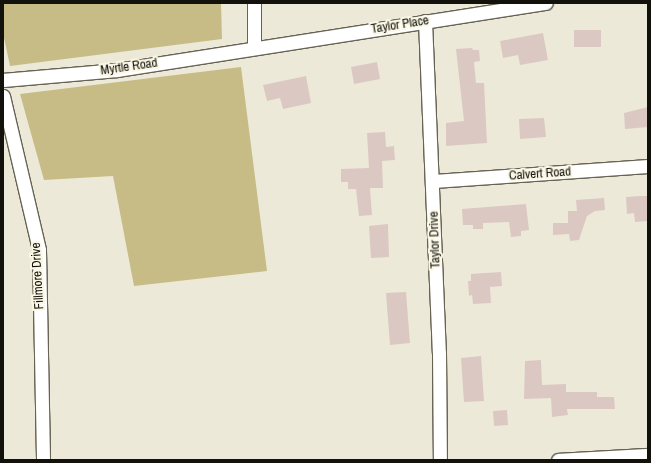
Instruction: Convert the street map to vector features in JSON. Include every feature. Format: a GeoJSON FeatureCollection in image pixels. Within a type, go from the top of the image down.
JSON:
{"type":"FeatureCollection","features":[{"type":"Feature","properties":{"kind":"street"},"geometry":{"type":"LineString","coordinates":[[254,3],[254,48]]}},
{"type":"Feature","properties":{"kind":"street","name":"Taylor Place"},"geometry":{"type":"LineString","coordinates":[[254,48],[522,5],[546,3]]}},
{"type":"Feature","properties":{"kind":"street","name":"Taylor Drive"},"geometry":{"type":"LineString","coordinates":[[425,21],[433,181],[439,353],[440,460]]}},
{"type":"Feature","properties":{"kind":"street","name":"Myrtle Road"},"geometry":{"type":"LineString","coordinates":[[3,80],[117,70],[254,48]]}},
{"type":"Feature","properties":{"kind":"street","name":"Fillmore Drive"},"geometry":{"type":"LineString","coordinates":[[3,96],[39,250],[43,460]]}},
{"type":"Feature","properties":{"kind":"street","name":"Calvert Road"},"geometry":{"type":"LineString","coordinates":[[433,181],[648,166]]}},
{"type":"Feature","properties":{"kind":"street"},"geometry":{"type":"LineString","coordinates":[[558,460],[648,455]]}},
{"type":"Feature","properties":{"kind":"shaded area"},"geometry":{"type":"Polygon","coordinates":[[[3,3],[221,3],[222,39],[10,66],[3,33],[3,3]]]}},
{"type":"Feature","properties":{"kind":"shaded area"},"geometry":{"type":"Polygon","coordinates":[[[241,67],[267,271],[134,286],[113,176],[44,180],[20,94],[241,67]]]}},
{"type":"Feature","properties":{"kind":"building"},"geometry":{"type":"Polygon","coordinates":[[[574,30],[601,30],[601,47],[574,47],[574,30]]]}},
{"type":"Feature","properties":{"kind":"building"},"geometry":{"type":"Polygon","coordinates":[[[543,33],[548,60],[520,65],[518,55],[503,58],[500,41],[543,33]]]}},
{"type":"Feature","properties":{"kind":"building"},"geometry":{"type":"Polygon","coordinates":[[[472,48],[473,50],[479,50],[480,61],[474,62],[476,83],[484,83],[487,143],[446,146],[446,123],[464,121],[456,49],[472,48]]]}},
{"type":"Feature","properties":{"kind":"building"},"geometry":{"type":"Polygon","coordinates":[[[377,62],[380,79],[354,84],[351,67],[377,62]]]}},
{"type":"Feature","properties":{"kind":"building"},"geometry":{"type":"Polygon","coordinates":[[[306,76],[311,103],[283,109],[280,98],[267,101],[263,85],[306,76]]]}},
{"type":"Feature","properties":{"kind":"building"},"geometry":{"type":"Polygon","coordinates":[[[648,107],[648,127],[625,129],[624,113],[648,107]]]}},
{"type":"Feature","properties":{"kind":"building"},"geometry":{"type":"Polygon","coordinates":[[[544,118],[546,137],[520,139],[519,119],[544,118]]]}},
{"type":"Feature","properties":{"kind":"building"},"geometry":{"type":"Polygon","coordinates":[[[385,132],[386,147],[394,146],[395,160],[382,161],[383,188],[370,188],[372,215],[359,216],[356,189],[348,189],[348,182],[341,182],[341,169],[369,168],[367,133],[385,132]]]}},
{"type":"Feature","properties":{"kind":"building"},"geometry":{"type":"Polygon","coordinates":[[[648,196],[647,221],[635,222],[634,213],[627,214],[626,197],[648,196]]]}},
{"type":"Feature","properties":{"kind":"building"},"geometry":{"type":"Polygon","coordinates":[[[604,198],[605,210],[595,211],[587,216],[579,240],[570,241],[569,234],[553,235],[553,223],[568,223],[568,211],[577,211],[576,200],[604,198]]]}},
{"type":"Feature","properties":{"kind":"building"},"geometry":{"type":"Polygon","coordinates":[[[526,204],[529,230],[521,231],[521,236],[511,237],[509,222],[483,223],[483,229],[473,229],[473,225],[463,225],[462,209],[526,204]]]}},
{"type":"Feature","properties":{"kind":"building"},"geometry":{"type":"Polygon","coordinates":[[[388,224],[389,257],[371,258],[369,226],[388,224]]]}},
{"type":"Feature","properties":{"kind":"building"},"geometry":{"type":"Polygon","coordinates":[[[501,272],[502,286],[490,287],[491,303],[473,304],[472,295],[469,296],[468,281],[471,281],[471,274],[501,272]]]}},
{"type":"Feature","properties":{"kind":"building"},"geometry":{"type":"Polygon","coordinates":[[[406,292],[410,343],[390,345],[386,293],[406,292]]]}},
{"type":"Feature","properties":{"kind":"building"},"geometry":{"type":"Polygon","coordinates":[[[481,356],[484,401],[464,402],[461,358],[481,356]]]}},
{"type":"Feature","properties":{"kind":"building"},"geometry":{"type":"Polygon","coordinates":[[[541,360],[542,385],[566,384],[566,392],[597,392],[597,397],[614,397],[615,409],[567,409],[568,415],[552,417],[551,398],[524,399],[525,361],[541,360]]]}},
{"type":"Feature","properties":{"kind":"building"},"geometry":{"type":"Polygon","coordinates":[[[507,410],[508,425],[494,426],[493,411],[507,410]]]}}]}
